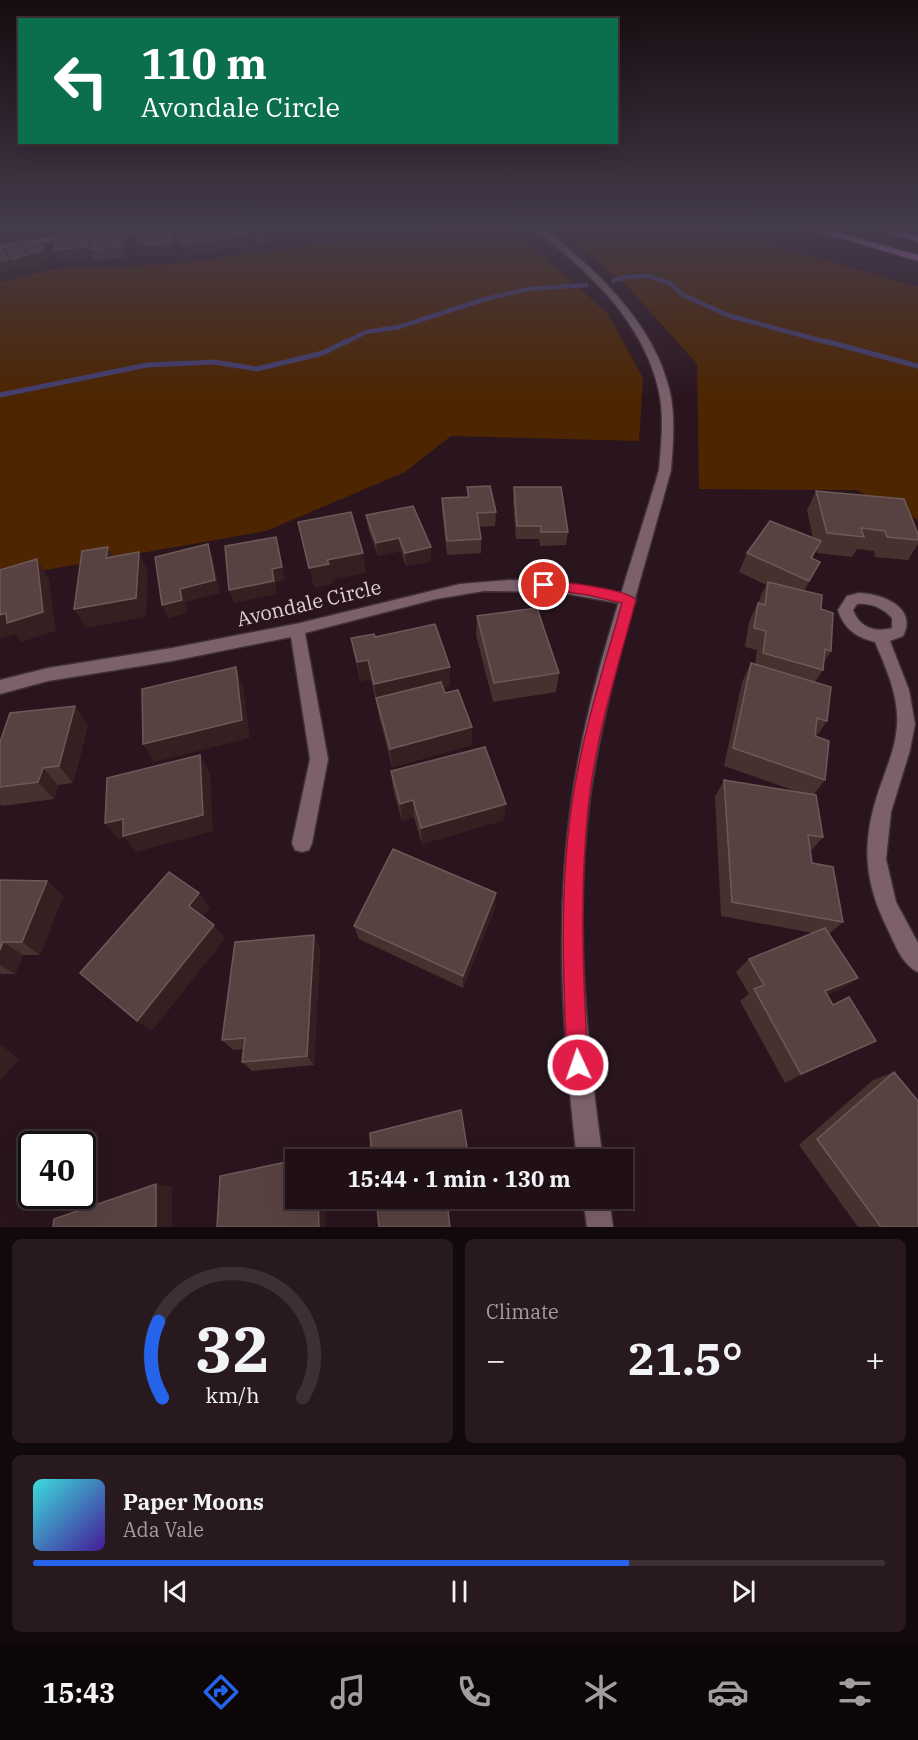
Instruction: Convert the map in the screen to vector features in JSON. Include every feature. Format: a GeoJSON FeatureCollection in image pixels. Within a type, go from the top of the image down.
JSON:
{"type":"FeatureCollection","features":[{"type":"Feature","properties":{"kind":"street"},"geometry":{"type":"LineString","coordinates":[[589,1149],[578,1065],[572,961],[573,873],[581,798],[592,737],[665,470],[670,443],[669,417],[659,366],[648,342],[634,321],[611,297],[595,285]]}},
{"type":"Feature","properties":{"kind":"street","name":"Avondale Circle"},"geometry":{"type":"LineString","coordinates":[[0,687],[76,669],[173,655],[297,629],[362,615],[437,593],[493,586],[544,585],[588,590],[629,600]]}},
{"type":"Feature","properties":{"kind":"street"},"geometry":{"type":"LineString","coordinates":[[297,629],[319,759],[303,843]]}},
{"type":"Feature","properties":{"kind":"street"},"geometry":{"type":"LineString","coordinates":[[881,637],[903,691],[906,725],[878,823],[875,860],[883,897],[910,951],[918,961]]}},
{"type":"Feature","properties":{"kind":"street"},"geometry":{"type":"LineString","coordinates":[[598,1209],[600,1227]]}},
{"type":"Feature","properties":{"kind":"shaded area"},"geometry":{"type":"Polygon","coordinates":[[[0,285],[576,285],[608,314],[643,378],[639,441],[451,436],[405,472],[266,531],[0,578],[0,285]]]}},
{"type":"Feature","properties":{"kind":"shaded area"},"geometry":{"type":"Polygon","coordinates":[[[626,285],[918,287],[918,520],[856,490],[699,489],[697,364],[626,285]]]}},
{"type":"Feature","properties":{"kind":"building"},"geometry":{"type":"Polygon","coordinates":[[[490,486],[496,512],[477,513],[481,539],[447,541],[442,498],[469,497],[467,487],[490,486]]]}},
{"type":"Feature","properties":{"kind":"building"},"geometry":{"type":"Polygon","coordinates":[[[514,487],[561,487],[568,532],[541,532],[541,526],[517,526],[514,487]]]}},
{"type":"Feature","properties":{"kind":"building"},"geometry":{"type":"Polygon","coordinates":[[[816,491],[904,499],[918,534],[918,540],[887,537],[885,531],[861,528],[864,537],[827,533],[816,491]]]}},
{"type":"Feature","properties":{"kind":"building"},"geometry":{"type":"Polygon","coordinates":[[[413,506],[431,547],[405,553],[399,538],[376,543],[366,515],[413,506]]]}},
{"type":"Feature","properties":{"kind":"building"},"geometry":{"type":"Polygon","coordinates":[[[351,512],[363,553],[327,560],[329,564],[309,568],[298,522],[351,512]]]}},
{"type":"Feature","properties":{"kind":"building"},"geometry":{"type":"Polygon","coordinates":[[[770,521],[821,541],[811,558],[820,562],[809,581],[747,553],[770,521]]]}},
{"type":"Feature","properties":{"kind":"building"},"geometry":{"type":"Polygon","coordinates":[[[276,537],[282,567],[272,569],[274,581],[229,590],[225,546],[276,537]]]}},
{"type":"Feature","properties":{"kind":"building"},"geometry":{"type":"Polygon","coordinates":[[[208,544],[215,580],[180,589],[182,600],[162,605],[155,557],[208,544]]]}},
{"type":"Feature","properties":{"kind":"building"},"geometry":{"type":"Polygon","coordinates":[[[108,547],[106,558],[139,552],[136,598],[74,609],[82,551],[108,547]]]}},
{"type":"Feature","properties":{"kind":"building"},"geometry":{"type":"Polygon","coordinates":[[[37,559],[43,612],[7,623],[6,613],[0,615],[0,570],[37,559]]]}},
{"type":"Feature","properties":{"kind":"building"},"geometry":{"type":"Polygon","coordinates":[[[768,582],[822,595],[821,609],[833,613],[831,651],[825,649],[823,670],[763,653],[766,631],[754,628],[758,603],[765,605],[768,582]]]}},
{"type":"Feature","properties":{"kind":"building"},"geometry":{"type":"Polygon","coordinates":[[[537,608],[559,673],[494,683],[477,616],[537,608]]]}},
{"type":"Feature","properties":{"kind":"building"},"geometry":{"type":"Polygon","coordinates":[[[435,624],[450,667],[374,684],[368,660],[357,662],[351,638],[374,634],[375,637],[435,624]]]}},
{"type":"Feature","properties":{"kind":"building"},"geometry":{"type":"Polygon","coordinates":[[[751,663],[831,687],[827,721],[817,718],[815,736],[829,741],[825,780],[733,748],[751,663]]]}},
{"type":"Feature","properties":{"kind":"building"},"geometry":{"type":"Polygon","coordinates":[[[236,667],[242,720],[143,744],[142,689],[236,667]]]}},
{"type":"Feature","properties":{"kind":"building"},"geometry":{"type":"Polygon","coordinates":[[[441,682],[445,693],[458,690],[472,727],[390,749],[376,698],[441,682]]]}},
{"type":"Feature","properties":{"kind":"building"},"geometry":{"type":"Polygon","coordinates":[[[75,706],[59,766],[43,768],[38,782],[0,787],[0,742],[10,713],[75,706]]]}},
{"type":"Feature","properties":{"kind":"building"},"geometry":{"type":"Polygon","coordinates":[[[485,747],[506,804],[421,828],[413,800],[400,804],[391,771],[485,747]]]}},
{"type":"Feature","properties":{"kind":"building"},"geometry":{"type":"Polygon","coordinates":[[[200,755],[203,815],[123,836],[123,819],[105,823],[107,778],[200,755]]]}},
{"type":"Feature","properties":{"kind":"building"},"geometry":{"type":"Polygon","coordinates":[[[724,780],[816,795],[823,837],[808,835],[812,863],[833,867],[843,922],[732,902],[724,780]]]}},
{"type":"Feature","properties":{"kind":"building"},"geometry":{"type":"Polygon","coordinates":[[[393,849],[496,893],[463,976],[354,926],[393,849]]]}},
{"type":"Feature","properties":{"kind":"building"},"geometry":{"type":"Polygon","coordinates":[[[169,872],[199,893],[189,906],[214,925],[137,1021],[80,973],[169,872]]]}},
{"type":"Feature","properties":{"kind":"building"},"geometry":{"type":"Polygon","coordinates":[[[0,880],[47,881],[22,942],[3,942],[0,950],[0,880]]]}},
{"type":"Feature","properties":{"kind":"building"},"geometry":{"type":"Polygon","coordinates":[[[825,928],[858,978],[825,991],[833,1005],[849,997],[876,1041],[801,1074],[754,989],[764,985],[749,959],[825,928]]]}},
{"type":"Feature","properties":{"kind":"building"},"geometry":{"type":"Polygon","coordinates":[[[314,935],[307,1056],[242,1062],[245,1038],[222,1040],[235,942],[314,935]]]}},
{"type":"Feature","properties":{"kind":"building"},"geometry":{"type":"Polygon","coordinates":[[[894,1072],[918,1101],[918,1227],[881,1227],[817,1139],[894,1072]]]}},
{"type":"Feature","properties":{"kind":"building"},"geometry":{"type":"Polygon","coordinates":[[[461,1110],[467,1149],[371,1149],[370,1133],[461,1110]]]}},
{"type":"Feature","properties":{"kind":"building"},"geometry":{"type":"Polygon","coordinates":[[[285,1162],[285,1209],[318,1209],[319,1227],[217,1227],[220,1176],[285,1162]]]}},
{"type":"Feature","properties":{"kind":"building"},"geometry":{"type":"Polygon","coordinates":[[[156,1184],[156,1227],[53,1227],[54,1219],[83,1209],[96,1209],[96,1205],[156,1184]]]}},
{"type":"Feature","properties":{"kind":"building"},"geometry":{"type":"Polygon","coordinates":[[[377,1209],[452,1209],[448,1210],[450,1227],[379,1227],[377,1209]]]}},
{"type":"Feature","properties":{"kind":"waterway"},"geometry":{"type":"LineString","coordinates":[[344,343],[366,332],[399,327],[482,300],[528,289],[582,285]]}},
{"type":"Feature","properties":{"kind":"waterway"},"geometry":{"type":"LineString","coordinates":[[672,285],[683,295],[730,316],[830,343]]}},
{"type":"Feature","properties":{"kind":"waterway"},"geometry":{"type":"LineString","coordinates":[[0,395],[147,365],[214,362],[257,369],[323,353],[347,341]]}},
{"type":"Feature","properties":{"kind":"waterway"},"geometry":{"type":"LineString","coordinates":[[825,341],[918,366]]}},
{"type":"Feature","properties":{"kind":"route"},"geometry":{"type":"LineString","coordinates":[[544,585],[588,590],[629,600],[592,737],[581,798],[573,873],[572,961],[578,1065]]}}]}
